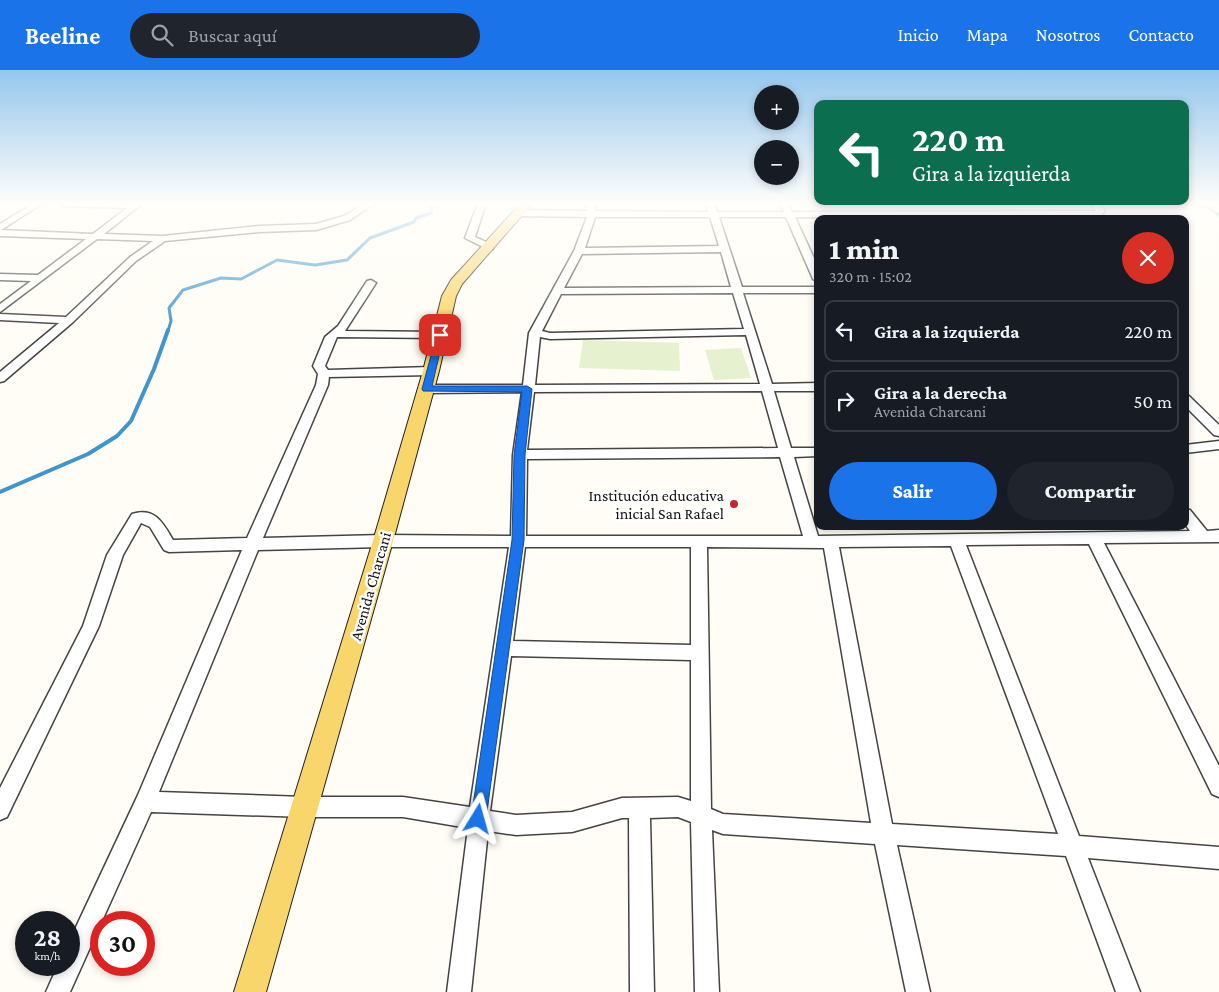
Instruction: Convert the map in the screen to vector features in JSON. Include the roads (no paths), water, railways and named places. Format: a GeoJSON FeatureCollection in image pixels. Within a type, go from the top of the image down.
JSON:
{"type":"FeatureCollection","features":[{"type":"Feature","properties":{"kind":"main road","name":"Avenida Charcani"},"geometry":{"type":"LineString","coordinates":[[250,992],[383,541],[429,380],[449,296],[456,284],[490,247]]}},
{"type":"Feature","properties":{"kind":"street"},"geometry":{"type":"LineString","coordinates":[[0,309],[81,246]]}},
{"type":"Feature","properties":{"kind":"street"},"geometry":{"type":"LineString","coordinates":[[0,378],[69,320],[134,259],[153,246]]}},
{"type":"Feature","properties":{"kind":"street"},"geometry":{"type":"LineString","coordinates":[[459,992],[478,819],[518,540],[520,455],[535,334],[581,246]]}},
{"type":"Feature","properties":{"kind":"street"},"geometry":{"type":"LineString","coordinates":[[724,246],[786,452],[814,524]]}},
{"type":"Feature","properties":{"kind":"street"},"geometry":{"type":"LineString","coordinates":[[803,246],[814,270]]}},
{"type":"Feature","properties":{"kind":"street"},"geometry":{"type":"LineString","coordinates":[[579,251],[725,249]]}},
{"type":"Feature","properties":{"kind":"street"},"geometry":{"type":"LineString","coordinates":[[0,277],[40,278]]}},
{"type":"Feature","properties":{"kind":"street"},"geometry":{"type":"LineString","coordinates":[[58,992],[145,802],[253,543],[322,385],[324,374],[319,366],[331,337],[342,328],[371,283]]}},
{"type":"Feature","properties":{"kind":"street"},"geometry":{"type":"LineString","coordinates":[[558,290],[814,290]]}},
{"type":"Feature","properties":{"kind":"street"},"geometry":{"type":"LineString","coordinates":[[0,317],[69,320]]}},
{"type":"Feature","properties":{"kind":"street"},"geometry":{"type":"LineString","coordinates":[[535,334],[550,336],[749,332]]}},
{"type":"Feature","properties":{"kind":"street"},"geometry":{"type":"LineString","coordinates":[[334,334],[440,335]]}},
{"type":"Feature","properties":{"kind":"street"},"geometry":{"type":"LineString","coordinates":[[324,374],[429,380],[527,389],[814,387]]}},
{"type":"Feature","properties":{"kind":"street"},"geometry":{"type":"LineString","coordinates":[[1189,403],[1219,432]]}},
{"type":"Feature","properties":{"kind":"street"},"geometry":{"type":"LineString","coordinates":[[1189,448],[1219,444]]}},
{"type":"Feature","properties":{"kind":"street"},"geometry":{"type":"LineString","coordinates":[[520,455],[814,452]]}},
{"type":"Feature","properties":{"kind":"street"},"geometry":{"type":"LineString","coordinates":[[1189,517],[1215,536]]}},
{"type":"Feature","properties":{"kind":"street"},"geometry":{"type":"LineString","coordinates":[[0,810],[90,626],[126,531],[138,518],[148,518],[155,524],[169,546],[253,543],[518,540],[821,542],[942,535],[1058,532],[1093,538],[1215,536]]}},
{"type":"Feature","properties":{"kind":"street"},"geometry":{"type":"LineString","coordinates":[[816,530],[821,542],[918,992]]}},
{"type":"Feature","properties":{"kind":"street"},"geometry":{"type":"LineString","coordinates":[[942,535],[1074,846],[1128,992]]}},
{"type":"Feature","properties":{"kind":"street"},"geometry":{"type":"LineString","coordinates":[[1093,538],[1219,786]]}},
{"type":"Feature","properties":{"kind":"street"},"geometry":{"type":"LineString","coordinates":[[699,541],[701,816],[707,992]]}},
{"type":"Feature","properties":{"kind":"street"},"geometry":{"type":"LineString","coordinates":[[503,648],[700,653]]}},
{"type":"Feature","properties":{"kind":"street"},"geometry":{"type":"LineString","coordinates":[[145,802],[304,807],[403,807],[516,825],[572,822],[622,808],[678,807],[723,824],[1074,846],[1219,858]]}},
{"type":"Feature","properties":{"kind":"street"},"geometry":{"type":"LineString","coordinates":[[639,808],[642,992]]}},
{"type":"Feature","properties":{"kind":"waterway"},"geometry":{"type":"LineString","coordinates":[[168,331],[171,321],[169,308],[183,290],[221,278],[241,279],[277,260],[315,265],[347,260],[362,246]]}},
{"type":"Feature","properties":{"kind":"waterway"},"geometry":{"type":"LineString","coordinates":[[0,492],[88,454],[117,436],[131,421],[154,369],[168,330]]}},
{"type":"Feature","properties":{"kind":"place","name":"Institución educativa inicial San Rafael"},"geometry":{"type":"Point","coordinates":[734,504]}}]}
